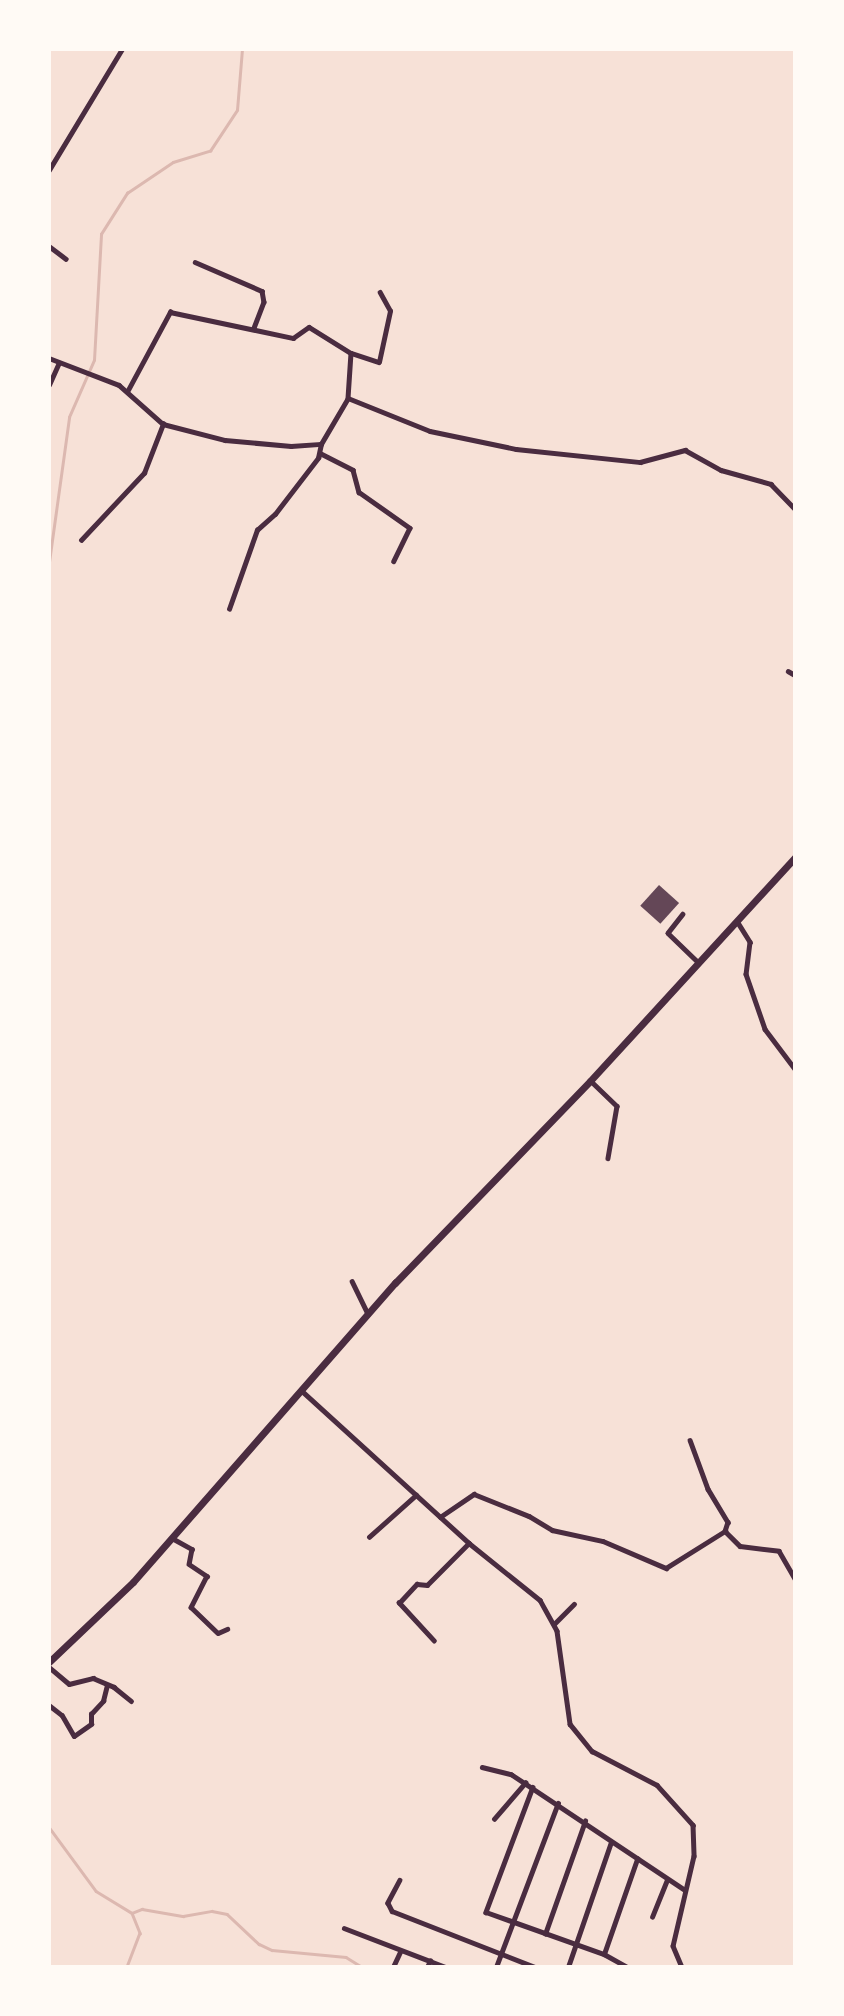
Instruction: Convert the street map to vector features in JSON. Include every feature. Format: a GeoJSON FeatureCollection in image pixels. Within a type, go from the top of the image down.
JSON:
{"type":"FeatureCollection","features":[{"type":"Feature","properties":{"kind":"main road"},"geometry":{"type":"LineString","coordinates":[[49,1664],[132,1582],[368,1314],[590,1080],[795,857]]}},
{"type":"Feature","properties":{"kind":"street"},"geometry":{"type":"LineString","coordinates":[[49,170],[122,49]]}},
{"type":"Feature","properties":{"kind":"street"},"geometry":{"type":"LineString","coordinates":[[49,246],[66,259]]}},
{"type":"Feature","properties":{"kind":"street"},"geometry":{"type":"LineString","coordinates":[[195,262],[262,291],[264,302],[254,328]]}},
{"type":"Feature","properties":{"kind":"street"},"geometry":{"type":"LineString","coordinates":[[128,391],[161,333],[168,313],[297,338],[306,326],[351,353],[379,362],[390,310],[380,293]]}},
{"type":"Feature","properties":{"kind":"street"},"geometry":{"type":"LineString","coordinates":[[229,610],[257,530],[275,513],[320,453],[321,444],[348,398],[351,353]]}},
{"type":"Feature","properties":{"kind":"street"},"geometry":{"type":"LineString","coordinates":[[49,358],[128,391],[163,424],[225,440],[291,446],[321,444]]}},
{"type":"Feature","properties":{"kind":"street"},"geometry":{"type":"LineString","coordinates":[[49,385],[59,363]]}},
{"type":"Feature","properties":{"kind":"street"},"geometry":{"type":"LineString","coordinates":[[348,398],[430,431],[508,447],[640,462],[685,450],[721,470],[771,484],[795,509]]}},
{"type":"Feature","properties":{"kind":"street"},"geometry":{"type":"LineString","coordinates":[[80,540],[144,473],[163,424]]}},
{"type":"Feature","properties":{"kind":"street"},"geometry":{"type":"LineString","coordinates":[[320,453],[353,470],[359,492],[410,528],[394,561]]}},
{"type":"Feature","properties":{"kind":"street"},"geometry":{"type":"LineString","coordinates":[[788,671],[795,675]]}},
{"type":"Feature","properties":{"kind":"street"},"geometry":{"type":"LineString","coordinates":[[683,914],[668,933],[698,962]]}},
{"type":"Feature","properties":{"kind":"street"},"geometry":{"type":"LineString","coordinates":[[737,921],[750,942],[746,974],[768,1036],[795,1069]]}},
{"type":"Feature","properties":{"kind":"street"},"geometry":{"type":"LineString","coordinates":[[590,1080],[617,1106],[608,1158]]}},
{"type":"Feature","properties":{"kind":"street"},"geometry":{"type":"LineString","coordinates":[[352,1281],[368,1314]]}},
{"type":"Feature","properties":{"kind":"street"},"geometry":{"type":"LineString","coordinates":[[302,1391],[469,1543],[530,1589],[554,1624],[564,1702],[577,1734],[592,1751],[657,1785],[693,1825],[694,1856],[673,1946],[682,1967]]}},
{"type":"Feature","properties":{"kind":"street"},"geometry":{"type":"LineString","coordinates":[[440,1517],[474,1494],[529,1516],[552,1530],[603,1541],[666,1568],[726,1531],[728,1522],[708,1489],[690,1440]]}},
{"type":"Feature","properties":{"kind":"street"},"geometry":{"type":"LineString","coordinates":[[369,1537],[416,1495]]}},
{"type":"Feature","properties":{"kind":"street"},"geometry":{"type":"LineString","coordinates":[[726,1531],[740,1546],[779,1551],[795,1579]]}},
{"type":"Feature","properties":{"kind":"street"},"geometry":{"type":"LineString","coordinates":[[171,1538],[192,1549],[189,1564],[207,1576],[191,1607],[218,1633],[227,1629]]}},
{"type":"Feature","properties":{"kind":"street"},"geometry":{"type":"LineString","coordinates":[[434,1640],[399,1603],[417,1584],[427,1585],[469,1543]]}},
{"type":"Feature","properties":{"kind":"street"},"geometry":{"type":"LineString","coordinates":[[554,1624],[574,1604]]}},
{"type":"Feature","properties":{"kind":"street"},"geometry":{"type":"LineString","coordinates":[[49,1664],[69,1684],[93,1678],[131,1701]]}},
{"type":"Feature","properties":{"kind":"street"},"geometry":{"type":"LineString","coordinates":[[49,1704],[62,1715],[74,1735],[91,1724],[91,1714],[103,1701],[107,1685]]}},
{"type":"Feature","properties":{"kind":"street"},"geometry":{"type":"LineString","coordinates":[[482,1767],[503,1769],[533,1787],[685,1890]]}},
{"type":"Feature","properties":{"kind":"street"},"geometry":{"type":"LineString","coordinates":[[494,1819],[525,1783]]}},
{"type":"Feature","properties":{"kind":"street"},"geometry":{"type":"LineString","coordinates":[[533,1787],[486,1912],[604,1954],[627,1967]]}},
{"type":"Feature","properties":{"kind":"street"},"geometry":{"type":"LineString","coordinates":[[496,1967],[558,1803]]}},
{"type":"Feature","properties":{"kind":"street"},"geometry":{"type":"LineString","coordinates":[[545,1934],[585,1821]]}},
{"type":"Feature","properties":{"kind":"street"},"geometry":{"type":"LineString","coordinates":[[568,1967],[611,1842]]}},
{"type":"Feature","properties":{"kind":"street"},"geometry":{"type":"LineString","coordinates":[[604,1954],[637,1859]]}},
{"type":"Feature","properties":{"kind":"street"},"geometry":{"type":"LineString","coordinates":[[400,1880],[388,1903],[392,1911],[534,1967]]}},
{"type":"Feature","properties":{"kind":"street"},"geometry":{"type":"LineString","coordinates":[[652,1917],[667,1880]]}},
{"type":"Feature","properties":{"kind":"street"},"geometry":{"type":"LineString","coordinates":[[344,1928],[429,1964],[446,1967]]}},
{"type":"Feature","properties":{"kind":"street"},"geometry":{"type":"LineString","coordinates":[[393,1967],[401,1952]]}},
{"type":"Feature","properties":{"kind":"building"},"geometry":{"type":"Polygon","coordinates":[[[659,885],[679,903],[660,924],[640,906],[659,885]]]}},
{"type":"Feature","properties":{"kind":"waterway"},"geometry":{"type":"LineString","coordinates":[[49,562],[69,417],[94,360],[101,234],[127,193],[173,162],[210,151],[237,110],[242,49]]}},
{"type":"Feature","properties":{"kind":"waterway"},"geometry":{"type":"LineString","coordinates":[[49,1827],[96,1891],[132,1913],[140,1933],[127,1967]]}},
{"type":"Feature","properties":{"kind":"waterway"},"geometry":{"type":"LineString","coordinates":[[132,1913],[142,1909],[183,1916],[212,1911],[227,1914],[259,1944],[272,1950],[346,1957],[362,1967]]}}]}
